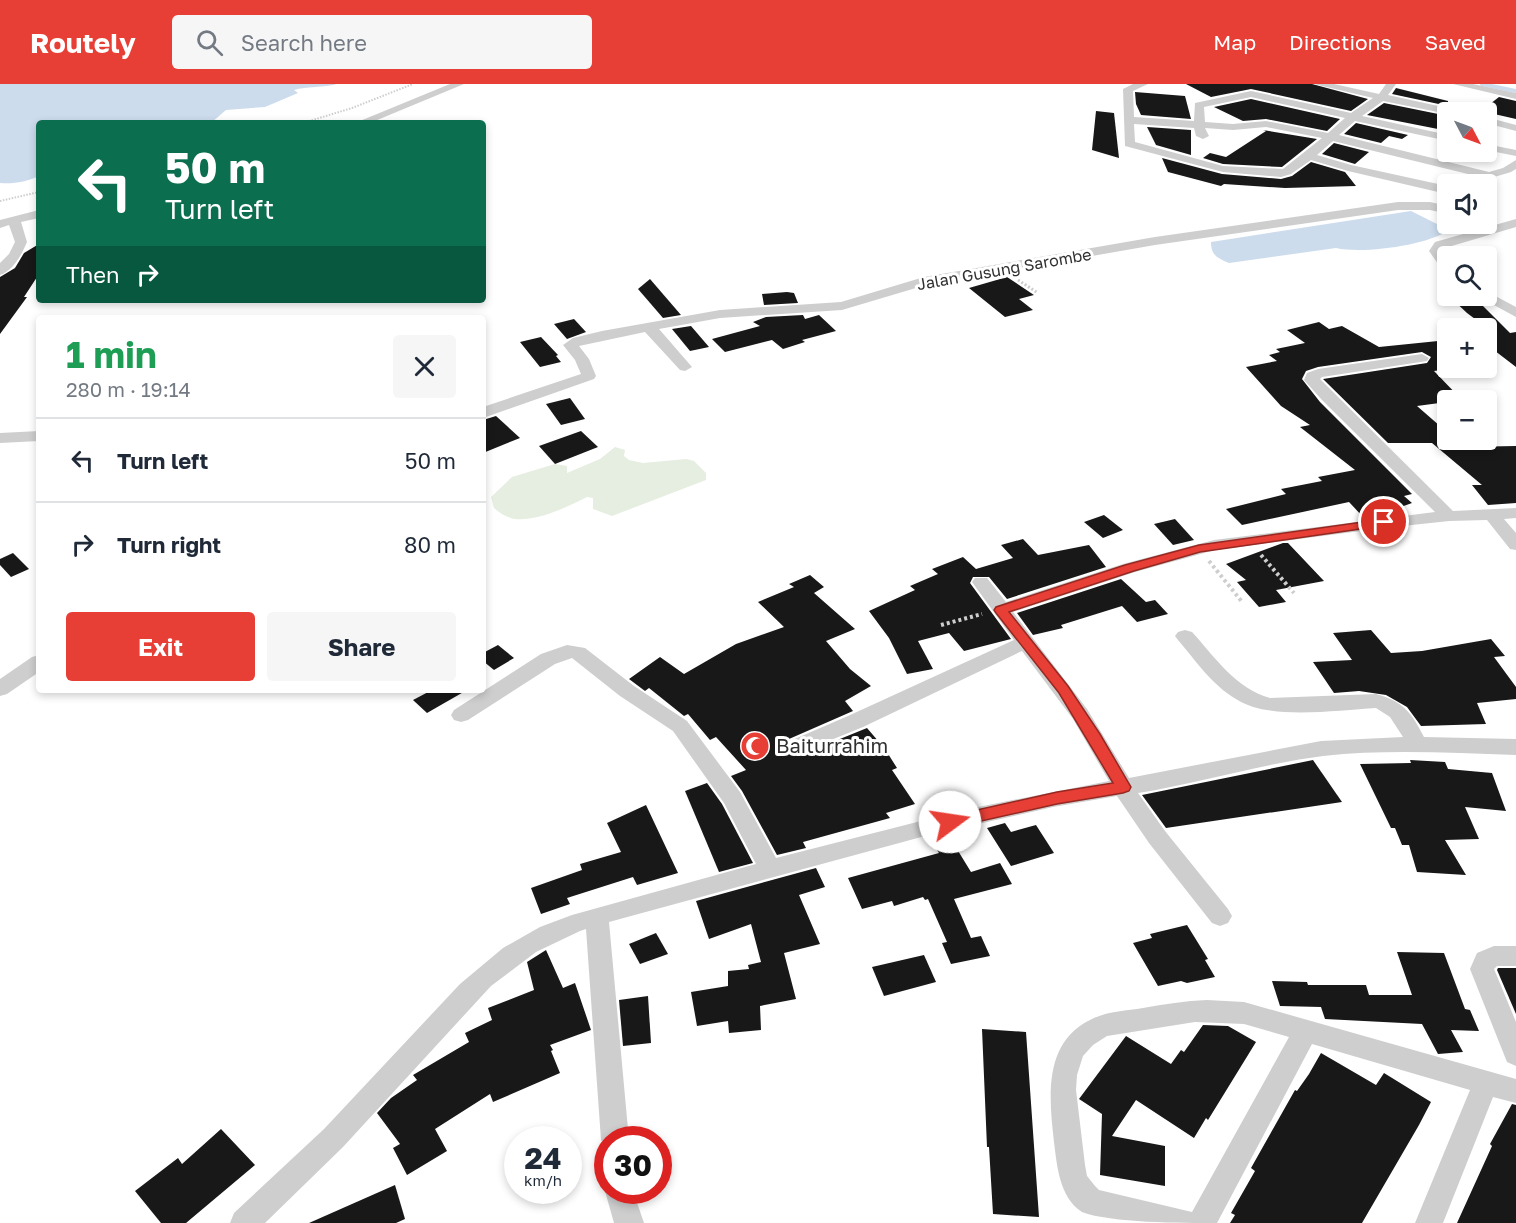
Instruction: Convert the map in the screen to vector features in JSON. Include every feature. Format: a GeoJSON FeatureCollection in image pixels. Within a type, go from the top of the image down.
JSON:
{"type":"FeatureCollection","features":[{"type":"Feature","properties":{"kind":"street"},"geometry":{"type":"LineString","coordinates":[[368,120],[459,84]]}},
{"type":"Feature","properties":{"kind":"street"},"geometry":{"type":"LineString","coordinates":[[1143,84],[1128,89],[1127,143],[1228,170],[1287,172],[1386,91],[1405,84]]}},
{"type":"Feature","properties":{"kind":"street"},"geometry":{"type":"LineString","coordinates":[[1318,84],[1386,91],[1437,107]]}},
{"type":"Feature","properties":{"kind":"street"},"geometry":{"type":"LineString","coordinates":[[1458,84],[1516,96]]}},
{"type":"Feature","properties":{"kind":"street"},"geometry":{"type":"LineString","coordinates":[[1214,138],[1200,134],[1200,104],[1250,89],[1437,135]]}},
{"type":"Feature","properties":{"kind":"street"},"geometry":{"type":"LineString","coordinates":[[1129,120],[1233,127],[1264,124],[1332,137],[1484,174]]}},
{"type":"Feature","properties":{"kind":"street"},"geometry":{"type":"LineString","coordinates":[[1497,123],[1516,128]]}},
{"type":"Feature","properties":{"kind":"street"},"geometry":{"type":"LineString","coordinates":[[1238,139],[1264,124]]}},
{"type":"Feature","properties":{"kind":"street"},"geometry":{"type":"LineString","coordinates":[[1497,149],[1516,153]]}},
{"type":"Feature","properties":{"kind":"street"},"geometry":{"type":"LineString","coordinates":[[1309,156],[1348,168],[1437,188]]}},
{"type":"Feature","properties":{"kind":"street"},"geometry":{"type":"LineString","coordinates":[[1492,174],[1507,170],[1516,163]]}},
{"type":"Feature","properties":{"kind":"street","name":"Jalan Gusung Sarombe"},"geometry":{"type":"LineString","coordinates":[[486,412],[589,376],[582,359],[570,345],[578,341],[720,314],[814,310],[842,306],[924,281],[1264,224],[1398,206],[1437,208]]}},
{"type":"Feature","properties":{"kind":"street"},"geometry":{"type":"LineString","coordinates":[[0,224],[36,215]]}},
{"type":"Feature","properties":{"kind":"street"},"geometry":{"type":"LineString","coordinates":[[0,271],[15,255],[21,242],[14,220]]}},
{"type":"Feature","properties":{"kind":"street"},"geometry":{"type":"LineString","coordinates":[[1497,228],[1516,223]]}},
{"type":"Feature","properties":{"kind":"street"},"geometry":{"type":"LineString","coordinates":[[1439,246],[1478,234]]}},
{"type":"Feature","properties":{"kind":"street"},"geometry":{"type":"LineString","coordinates":[[1497,302],[1516,313]]}},
{"type":"Feature","properties":{"kind":"street"},"geometry":{"type":"LineString","coordinates":[[650,327],[685,367]]}},
{"type":"Feature","properties":{"kind":"street"},"geometry":{"type":"LineString","coordinates":[[1422,358],[1318,373],[1312,376],[1312,380],[1449,516]]}},
{"type":"Feature","properties":{"kind":"street"},"geometry":{"type":"LineString","coordinates":[[0,438],[36,436]]}},
{"type":"Feature","properties":{"kind":"street"},"geometry":{"type":"LineString","coordinates":[[1000,610],[1129,568],[1199,549],[1249,540],[1449,516],[1516,513]]}},
{"type":"Feature","properties":{"kind":"street"},"geometry":{"type":"LineString","coordinates":[[1492,515],[1516,545]]}},
{"type":"Feature","properties":{"kind":"street"},"geometry":{"type":"LineString","coordinates":[[981,582],[1080,714],[1123,787],[1157,837],[1220,916]]}},
{"type":"Feature","properties":{"kind":"street"},"geometry":{"type":"LineString","coordinates":[[1185,636],[1227,683],[1254,702],[1270,705],[1376,701],[1390,704],[1398,710],[1417,744]]}},
{"type":"Feature","properties":{"kind":"street"},"geometry":{"type":"LineString","coordinates":[[797,746],[864,718],[966,667],[1026,642]]}},
{"type":"Feature","properties":{"kind":"street"},"geometry":{"type":"LineString","coordinates":[[461,715],[548,659],[567,651],[578,652],[627,691],[680,726],[732,798],[769,867]]}},
{"type":"Feature","properties":{"kind":"street"},"geometry":{"type":"LineString","coordinates":[[0,689],[36,664]]}},
{"type":"Feature","properties":{"kind":"street"},"geometry":{"type":"LineString","coordinates":[[244,1223],[320,1154],[474,987],[526,945],[597,917],[715,885],[769,867],[992,812],[1200,774],[1305,751],[1339,747],[1417,744],[1516,747]]}},
{"type":"Feature","properties":{"kind":"street"},"geometry":{"type":"LineString","coordinates":[[597,917],[614,1126]]}},
{"type":"Feature","properties":{"kind":"street"},"geometry":{"type":"LineString","coordinates":[[1516,956],[1494,956],[1486,960],[1482,969],[1516,1054]]}},
{"type":"Feature","properties":{"kind":"street"},"geometry":{"type":"LineString","coordinates":[[1185,1223],[1092,1202],[1081,1194],[1073,1179],[1063,1110],[1062,1077],[1067,1061],[1080,1038],[1100,1026],[1207,1009],[1244,1013],[1516,1091]]}},
{"type":"Feature","properties":{"kind":"street"},"geometry":{"type":"LineString","coordinates":[[1202,1223],[1305,1032]]}},
{"type":"Feature","properties":{"kind":"street"},"geometry":{"type":"LineString","coordinates":[[1429,1223],[1486,1083]]}},
{"type":"Feature","properties":{"kind":"street"},"geometry":{"type":"LineString","coordinates":[[622,1204],[630,1223]]}},
{"type":"Feature","properties":{"kind":"path"},"geometry":{"type":"LineString","coordinates":[[313,120],[352,108],[412,84]]}},
{"type":"Feature","properties":{"kind":"path"},"geometry":{"type":"LineString","coordinates":[[0,201],[36,193]]}},
{"type":"Feature","properties":{"kind":"path"},"geometry":{"type":"LineString","coordinates":[[1249,540],[1294,593]]}},
{"type":"Feature","properties":{"kind":"path"},"geometry":{"type":"LineString","coordinates":[[1199,549],[1243,603]]}},
{"type":"Feature","properties":{"kind":"path"},"geometry":{"type":"LineString","coordinates":[[941,625],[1000,610]]}},
{"type":"Feature","properties":{"kind":"shaded area"},"geometry":{"type":"Polygon","coordinates":[[[615,447],[625,450],[624,456],[629,460],[643,463],[686,459],[694,461],[706,473],[706,480],[612,516],[593,509],[593,498],[587,497],[534,518],[509,518],[494,508],[491,497],[512,477],[555,464],[567,466],[567,473],[600,459],[615,447]]]}},
{"type":"Feature","properties":{"kind":"water"},"geometry":{"type":"Polygon","coordinates":[[[0,84],[337,84],[294,90],[298,93],[265,107],[226,110],[214,120],[36,120],[36,177],[15,183],[0,183],[0,84]]]}},
{"type":"Feature","properties":{"kind":"water"},"geometry":{"type":"Polygon","coordinates":[[[1411,211],[1437,224],[1437,234],[1442,234],[1394,247],[1361,250],[1336,248],[1229,263],[1216,256],[1211,242],[1411,211]]]}},
{"type":"Feature","properties":{"kind":"building"},"geometry":{"type":"Polygon","coordinates":[[[1186,84],[1312,84],[1368,99],[1351,111],[1251,89],[1211,97],[1186,84]]]}},
{"type":"Feature","properties":{"kind":"building"},"geometry":{"type":"Polygon","coordinates":[[[1396,88],[1448,102],[1437,104],[1392,94],[1396,88]]]}},
{"type":"Feature","properties":{"kind":"building"},"geometry":{"type":"Polygon","coordinates":[[[1135,92],[1185,96],[1191,119],[1141,115],[1136,104],[1135,92]]]}},
{"type":"Feature","properties":{"kind":"building"},"geometry":{"type":"Polygon","coordinates":[[[1499,97],[1516,101],[1516,119],[1497,115],[1497,102],[1493,102],[1499,97]]]}},
{"type":"Feature","properties":{"kind":"building"},"geometry":{"type":"Polygon","coordinates":[[[1251,99],[1340,119],[1327,131],[1266,119],[1243,121],[1214,107],[1251,99]]]}},
{"type":"Feature","properties":{"kind":"building"},"geometry":{"type":"Polygon","coordinates":[[[1384,103],[1437,114],[1437,129],[1367,115],[1384,103]]]}},
{"type":"Feature","properties":{"kind":"building"},"geometry":{"type":"Polygon","coordinates":[[[1096,111],[1114,113],[1119,158],[1092,150],[1096,111]]]}},
{"type":"Feature","properties":{"kind":"building"},"geometry":{"type":"Polygon","coordinates":[[[1356,123],[1408,135],[1402,139],[1389,136],[1381,143],[1344,134],[1356,123]]]}},
{"type":"Feature","properties":{"kind":"building"},"geometry":{"type":"Polygon","coordinates":[[[1147,127],[1191,130],[1191,155],[1156,145],[1147,127]]]}},
{"type":"Feature","properties":{"kind":"building"},"geometry":{"type":"Polygon","coordinates":[[[1263,130],[1317,139],[1282,167],[1223,164],[1203,158],[1210,153],[1226,157],[1266,131],[1263,130]]]}},
{"type":"Feature","properties":{"kind":"building"},"geometry":{"type":"Polygon","coordinates":[[[1334,143],[1369,152],[1355,164],[1322,154],[1334,143]]]}},
{"type":"Feature","properties":{"kind":"building"},"geometry":{"type":"Polygon","coordinates":[[[1162,158],[1222,174],[1281,179],[1292,176],[1311,162],[1345,172],[1356,186],[1285,188],[1224,184],[1221,186],[1168,172],[1162,158]]]}},
{"type":"Feature","properties":{"kind":"building"},"geometry":{"type":"Polygon","coordinates":[[[36,246],[36,279],[24,297],[27,297],[0,334],[0,277],[15,268],[24,253],[36,246]]]}},
{"type":"Feature","properties":{"kind":"building"},"geometry":{"type":"Polygon","coordinates":[[[1007,277],[1034,295],[1019,299],[1033,310],[1005,317],[969,288],[1007,277]]]}},
{"type":"Feature","properties":{"kind":"building"},"geometry":{"type":"Polygon","coordinates":[[[650,279],[681,315],[663,318],[638,289],[650,279]]]}},
{"type":"Feature","properties":{"kind":"building"},"geometry":{"type":"Polygon","coordinates":[[[794,293],[798,303],[764,305],[762,294],[794,293]]]}},
{"type":"Feature","properties":{"kind":"building"},"geometry":{"type":"Polygon","coordinates":[[[1460,306],[1483,306],[1495,318],[1474,318],[1460,306]]]}},
{"type":"Feature","properties":{"kind":"building"},"geometry":{"type":"Polygon","coordinates":[[[803,315],[805,319],[819,315],[836,331],[802,340],[805,342],[783,349],[772,340],[725,352],[712,339],[760,326],[753,322],[766,317],[803,315]]]}},
{"type":"Feature","properties":{"kind":"building"},"geometry":{"type":"Polygon","coordinates":[[[574,319],[586,332],[567,339],[554,324],[574,319]]]}},
{"type":"Feature","properties":{"kind":"building"},"geometry":{"type":"Polygon","coordinates":[[[1497,320],[1510,333],[1516,332],[1516,367],[1497,352],[1497,320]]]}},
{"type":"Feature","properties":{"kind":"building"},"geometry":{"type":"Polygon","coordinates":[[[1319,322],[1329,329],[1342,326],[1379,347],[1437,341],[1437,371],[1434,371],[1437,378],[1441,378],[1452,390],[1437,390],[1437,403],[1417,406],[1437,423],[1437,447],[1432,443],[1388,443],[1323,379],[1427,363],[1431,357],[1422,352],[1318,367],[1306,371],[1302,379],[1320,402],[1412,494],[1404,496],[1412,503],[1387,512],[1389,514],[1364,518],[1349,502],[1242,525],[1226,509],[1286,494],[1281,489],[1322,481],[1318,477],[1355,470],[1300,427],[1310,425],[1281,406],[1246,367],[1277,361],[1269,355],[1280,352],[1276,349],[1305,343],[1287,330],[1319,322]]]}},
{"type":"Feature","properties":{"kind":"building"},"geometry":{"type":"Polygon","coordinates":[[[691,326],[709,347],[690,351],[672,329],[691,326]]]}},
{"type":"Feature","properties":{"kind":"building"},"geometry":{"type":"Polygon","coordinates":[[[541,337],[558,355],[556,356],[561,362],[540,367],[520,342],[541,337]]]}},
{"type":"Feature","properties":{"kind":"building"},"geometry":{"type":"Polygon","coordinates":[[[570,398],[585,419],[561,425],[546,404],[570,398]]]}},
{"type":"Feature","properties":{"kind":"building"},"geometry":{"type":"Polygon","coordinates":[[[496,416],[520,438],[486,452],[486,419],[496,416]]]}},
{"type":"Feature","properties":{"kind":"building"},"geometry":{"type":"Polygon","coordinates":[[[581,431],[598,447],[555,464],[539,446],[581,431]]]}},
{"type":"Feature","properties":{"kind":"building"},"geometry":{"type":"Polygon","coordinates":[[[1497,446],[1516,446],[1516,503],[1488,505],[1472,485],[1482,485],[1440,450],[1497,450],[1497,446]]]}},
{"type":"Feature","properties":{"kind":"building"},"geometry":{"type":"Polygon","coordinates":[[[1104,515],[1123,530],[1103,538],[1084,522],[1104,515]]]}},
{"type":"Feature","properties":{"kind":"building"},"geometry":{"type":"Polygon","coordinates":[[[1175,519],[1194,540],[1173,545],[1154,524],[1175,519]]]}},
{"type":"Feature","properties":{"kind":"building"},"geometry":{"type":"Polygon","coordinates":[[[1023,539],[1038,555],[1089,545],[1106,567],[1007,599],[989,577],[973,577],[970,583],[1011,639],[964,651],[949,633],[918,641],[933,669],[907,674],[889,638],[869,611],[915,590],[910,586],[938,574],[932,569],[963,557],[976,569],[1013,558],[1001,545],[1023,539]]]}},
{"type":"Feature","properties":{"kind":"building"},"geometry":{"type":"Polygon","coordinates":[[[1288,543],[1324,581],[1276,590],[1286,602],[1259,607],[1237,582],[1246,580],[1226,564],[1288,543]]]}},
{"type":"Feature","properties":{"kind":"building"},"geometry":{"type":"Polygon","coordinates":[[[13,553],[29,569],[11,577],[0,565],[0,559],[13,553]]]}},
{"type":"Feature","properties":{"kind":"building"},"geometry":{"type":"Polygon","coordinates":[[[810,575],[824,587],[814,593],[855,629],[826,641],[850,669],[871,686],[845,701],[853,711],[789,739],[784,747],[789,753],[798,756],[867,728],[897,768],[892,770],[915,804],[886,813],[890,818],[803,842],[806,848],[777,855],[742,791],[731,776],[746,770],[716,737],[710,740],[688,714],[684,716],[649,688],[645,691],[629,679],[660,657],[684,674],[736,644],[784,627],[758,602],[794,587],[789,584],[810,575]]]}},
{"type":"Feature","properties":{"kind":"building"},"geometry":{"type":"Polygon","coordinates":[[[1121,579],[1146,602],[1155,600],[1168,614],[1137,622],[1122,606],[1061,625],[1063,628],[1033,635],[1017,613],[1121,579]]]}},
{"type":"Feature","properties":{"kind":"building"},"geometry":{"type":"Polygon","coordinates":[[[1371,630],[1391,653],[1422,651],[1491,639],[1505,656],[1494,657],[1516,687],[1516,699],[1477,703],[1486,724],[1421,726],[1407,707],[1386,695],[1359,691],[1334,693],[1313,662],[1352,660],[1333,633],[1371,630]]]}},
{"type":"Feature","properties":{"kind":"building"},"geometry":{"type":"Polygon","coordinates":[[[498,645],[514,658],[494,670],[486,663],[486,651],[498,645]]]}},
{"type":"Feature","properties":{"kind":"building"},"geometry":{"type":"Polygon","coordinates":[[[426,693],[462,693],[427,713],[413,700],[426,693]]]}},
{"type":"Feature","properties":{"kind":"building"},"geometry":{"type":"Polygon","coordinates":[[[1313,760],[1342,802],[1166,828],[1142,795],[1313,760]]]}},
{"type":"Feature","properties":{"kind":"building"},"geometry":{"type":"Polygon","coordinates":[[[1410,760],[1445,762],[1448,769],[1492,773],[1506,811],[1465,807],[1479,839],[1445,840],[1466,875],[1417,872],[1409,845],[1402,845],[1395,828],[1391,828],[1360,764],[1411,763],[1410,760]]]}},
{"type":"Feature","properties":{"kind":"building"},"geometry":{"type":"Polygon","coordinates":[[[707,783],[722,804],[753,863],[719,872],[685,791],[707,783]]]}},
{"type":"Feature","properties":{"kind":"building"},"geometry":{"type":"Polygon","coordinates":[[[646,805],[678,873],[637,885],[633,877],[567,898],[570,904],[541,914],[531,888],[582,870],[580,864],[621,852],[607,823],[646,805]]]}},
{"type":"Feature","properties":{"kind":"building"},"geometry":{"type":"Polygon","coordinates":[[[1005,823],[1011,832],[1036,825],[1054,853],[1011,866],[987,828],[1005,823]]]}},
{"type":"Feature","properties":{"kind":"building"},"geometry":{"type":"Polygon","coordinates":[[[952,841],[971,872],[1000,863],[1012,884],[954,899],[971,938],[981,936],[990,956],[951,964],[942,943],[947,942],[928,899],[925,900],[923,897],[894,906],[892,901],[862,909],[848,878],[939,853],[935,847],[952,841]]]}},
{"type":"Feature","properties":{"kind":"building"},"geometry":{"type":"Polygon","coordinates":[[[816,868],[825,887],[799,895],[820,944],[784,953],[796,999],[760,1006],[761,1030],[729,1033],[728,1021],[697,1026],[691,992],[728,986],[728,971],[749,969],[748,965],[761,962],[751,924],[709,939],[696,901],[816,868]]]}},
{"type":"Feature","properties":{"kind":"building"},"geometry":{"type":"Polygon","coordinates":[[[1187,925],[1208,959],[1205,960],[1215,977],[1158,986],[1133,943],[1152,938],[1150,934],[1187,925]]]}},
{"type":"Feature","properties":{"kind":"building"},"geometry":{"type":"Polygon","coordinates":[[[656,933],[668,954],[640,964],[629,944],[656,933]]]}},
{"type":"Feature","properties":{"kind":"building"},"geometry":{"type":"Polygon","coordinates":[[[546,950],[563,988],[575,983],[591,1030],[550,1045],[560,1073],[493,1102],[490,1094],[435,1129],[447,1151],[407,1175],[393,1148],[400,1144],[377,1113],[391,1098],[417,1080],[413,1075],[469,1042],[465,1033],[492,1020],[488,1008],[534,990],[527,962],[546,950]]]}},
{"type":"Feature","properties":{"kind":"building"},"geometry":{"type":"Polygon","coordinates":[[[1397,952],[1444,953],[1465,1009],[1470,1010],[1479,1031],[1451,1030],[1463,1052],[1438,1054],[1422,1024],[1325,1019],[1321,1007],[1280,1006],[1272,981],[1307,982],[1308,985],[1366,985],[1369,995],[1412,995],[1397,952]]]}},
{"type":"Feature","properties":{"kind":"building"},"geometry":{"type":"Polygon","coordinates":[[[924,955],[936,982],[884,996],[872,967],[924,955]]]}},
{"type":"Feature","properties":{"kind":"building"},"geometry":{"type":"Polygon","coordinates":[[[1498,968],[1516,968],[1516,1014],[1497,970],[1498,968]]]}},
{"type":"Feature","properties":{"kind":"building"},"geometry":{"type":"Polygon","coordinates":[[[648,996],[651,1043],[623,1046],[619,1000],[648,996]]]}},
{"type":"Feature","properties":{"kind":"building"},"geometry":{"type":"Polygon","coordinates":[[[1203,1025],[1228,1026],[1256,1042],[1208,1120],[1206,1118],[1194,1138],[1136,1100],[1112,1136],[1165,1146],[1165,1186],[1100,1175],[1102,1114],[1079,1099],[1126,1036],[1171,1064],[1181,1050],[1184,1052],[1203,1025]]]}},
{"type":"Feature","properties":{"kind":"building"},"geometry":{"type":"Polygon","coordinates":[[[982,1029],[1026,1032],[1039,1217],[993,1214],[989,1147],[987,1147],[982,1029]]]}},
{"type":"Feature","properties":{"kind":"building"},"geometry":{"type":"Polygon","coordinates":[[[1321,1053],[1376,1085],[1384,1073],[1431,1102],[1362,1223],[1230,1223],[1235,1215],[1231,1213],[1255,1171],[1251,1168],[1295,1090],[1297,1091],[1309,1074],[1321,1053]]]}},
{"type":"Feature","properties":{"kind":"building"},"geometry":{"type":"Polygon","coordinates":[[[1512,1104],[1516,1105],[1516,1223],[1457,1223],[1492,1146],[1490,1144],[1512,1104]]]}},
{"type":"Feature","properties":{"kind":"building"},"geometry":{"type":"Polygon","coordinates":[[[221,1129],[255,1165],[186,1223],[161,1223],[135,1191],[178,1158],[182,1164],[221,1129]]]}},
{"type":"Feature","properties":{"kind":"building"},"geometry":{"type":"Polygon","coordinates":[[[395,1185],[405,1219],[396,1223],[309,1223],[395,1185]]]}},
{"type":"Feature","properties":{"kind":"waterway"},"geometry":{"type":"LineString","coordinates":[[1482,84],[1516,91]]}},
{"type":"Feature","properties":{"kind":"place","name":"Baiturrahim"},"geometry":{"type":"Point","coordinates":[755,746]}},
{"type":"Feature","properties":{"kind":"route"},"geometry":{"type":"LineString","coordinates":[[950,822],[1057,798],[1123,787],[1064,690],[1000,610],[1129,568],[1214,545],[1384,522]]}}]}
